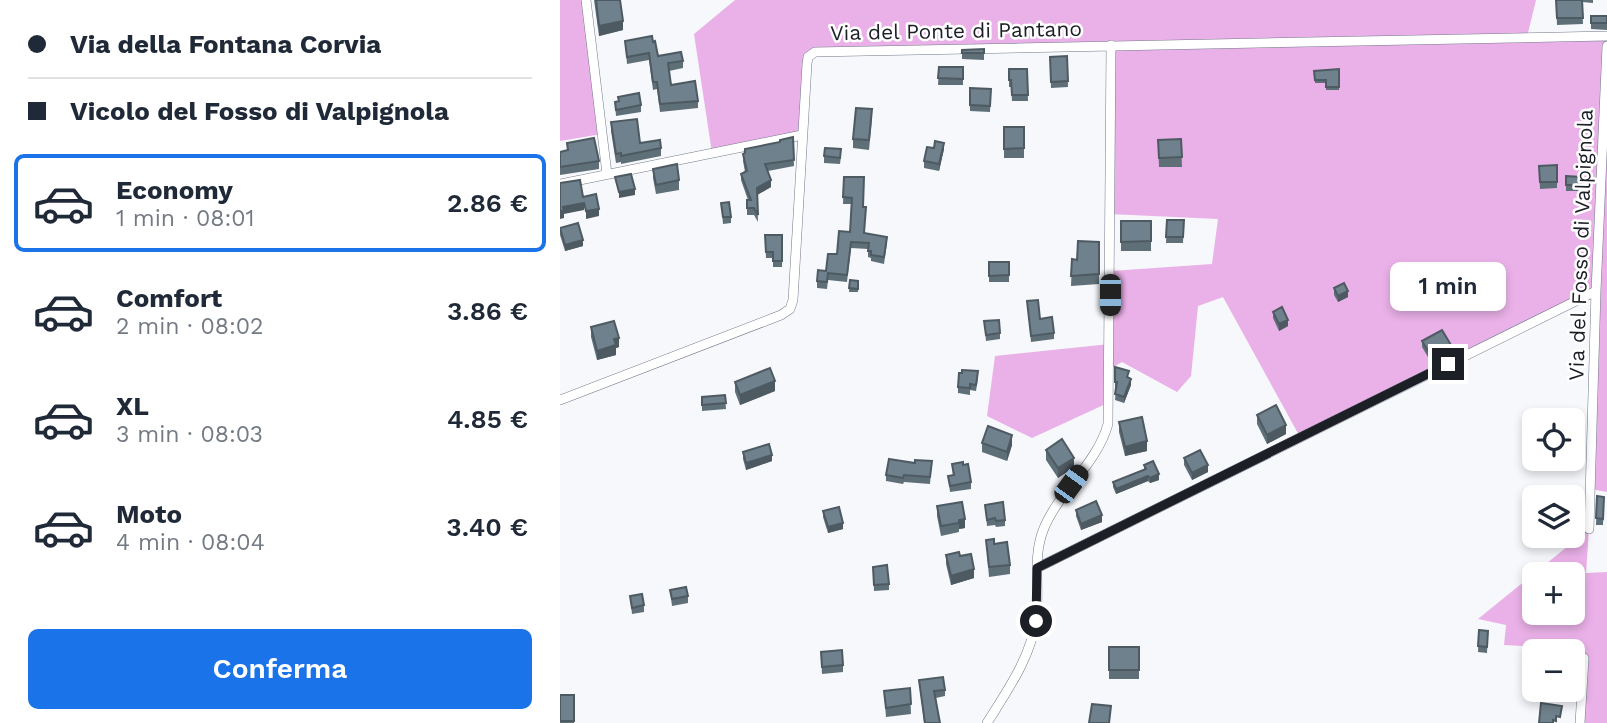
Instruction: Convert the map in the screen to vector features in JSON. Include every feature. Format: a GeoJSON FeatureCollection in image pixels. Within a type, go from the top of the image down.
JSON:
{"type":"FeatureCollection","features":[{"type":"Feature","properties":{"kind":"street"},"geometry":{"type":"LineString","coordinates":[[586,0],[607,174]]}},
{"type":"Feature","properties":{"kind":"street","name":"Via del Ponte di Pantano"},"geometry":{"type":"LineString","coordinates":[[560,400],[781,315],[790,309],[793,300],[807,60],[815,52],[1607,36]]}},
{"type":"Feature","properties":{"kind":"street"},"geometry":{"type":"LineString","coordinates":[[987,723],[1015,677],[1031,640],[1037,616],[1039,545],[1047,522],[1101,443],[1109,417],[1111,45]]}},
{"type":"Feature","properties":{"kind":"street","name":"Via del Fosso di Valpignola"},"geometry":{"type":"LineString","coordinates":[[1589,529],[1607,46]]}},
{"type":"Feature","properties":{"kind":"street"},"geometry":{"type":"LineString","coordinates":[[560,184],[802,135]]}},
{"type":"Feature","properties":{"kind":"street"},"geometry":{"type":"LineString","coordinates":[[1037,568],[1596,291]]}},
{"type":"Feature","properties":{"kind":"street"},"geometry":{"type":"LineString","coordinates":[[1580,723],[1581,702]]}},
{"type":"Feature","properties":{"kind":"shaded area"},"geometry":{"type":"Polygon","coordinates":[[[560,0],[586,0],[602,134],[560,141],[560,0]]]}},
{"type":"Feature","properties":{"kind":"shaded area"},"geometry":{"type":"Polygon","coordinates":[[[735,0],[1536,0],[1527,37],[1607,36],[1607,492],[1590,489],[1596,292],[1300,437],[1223,297],[1198,306],[1191,376],[1177,392],[1122,362],[1110,369],[1110,402],[1032,438],[987,416],[995,356],[1110,344],[1111,271],[1212,264],[1218,219],[1109,214],[1111,45],[810,55],[802,135],[712,153],[694,34],[735,0]]]}},
{"type":"Feature","properties":{"kind":"shaded area"},"geometry":{"type":"Polygon","coordinates":[[[1589,529],[1586,573],[1607,572],[1607,723],[1580,723],[1581,702],[1585,702],[1585,639],[1522,639],[1522,646],[1504,645],[1506,625],[1478,619],[1522,583],[1522,625],[1585,625],[1585,562],[1548,562],[1566,548],[1585,548],[1585,532],[1589,529]]]}},
{"type":"Feature","properties":{"kind":"building"},"geometry":{"type":"Polygon","coordinates":[[[596,0],[620,0],[623,21],[599,26],[596,0]]]}},
{"type":"Feature","properties":{"kind":"building"},"geometry":{"type":"Polygon","coordinates":[[[1556,0],[1582,0],[1583,18],[1557,18],[1556,0]]]}},
{"type":"Feature","properties":{"kind":"building"},"geometry":{"type":"Polygon","coordinates":[[[1591,16],[1607,16],[1607,23],[1591,23],[1591,16]]]}},
{"type":"Feature","properties":{"kind":"building"},"geometry":{"type":"Polygon","coordinates":[[[652,36],[658,56],[681,52],[683,61],[668,63],[671,85],[695,81],[698,101],[660,104],[657,82],[653,82],[649,53],[627,57],[625,41],[652,36]]]}},
{"type":"Feature","properties":{"kind":"building"},"geometry":{"type":"Polygon","coordinates":[[[984,49],[984,53],[962,53],[962,50],[984,49]]]}},
{"type":"Feature","properties":{"kind":"building"},"geometry":{"type":"Polygon","coordinates":[[[1067,56],[1068,81],[1051,82],[1050,57],[1067,56]]]}},
{"type":"Feature","properties":{"kind":"building"},"geometry":{"type":"Polygon","coordinates":[[[939,67],[963,67],[963,79],[938,78],[939,67]]]}},
{"type":"Feature","properties":{"kind":"building"},"geometry":{"type":"Polygon","coordinates":[[[1009,69],[1027,69],[1028,95],[1012,95],[1009,69]]]}},
{"type":"Feature","properties":{"kind":"building"},"geometry":{"type":"Polygon","coordinates":[[[1339,69],[1339,87],[1326,87],[1326,80],[1315,80],[1314,71],[1339,69]]]}},
{"type":"Feature","properties":{"kind":"building"},"geometry":{"type":"Polygon","coordinates":[[[970,88],[991,89],[990,106],[970,105],[970,88]]]}},
{"type":"Feature","properties":{"kind":"building"},"geometry":{"type":"Polygon","coordinates":[[[639,93],[641,105],[616,110],[615,102],[619,101],[618,97],[639,93]]]}},
{"type":"Feature","properties":{"kind":"building"},"geometry":{"type":"Polygon","coordinates":[[[856,108],[872,109],[869,140],[853,139],[856,108]]]}},
{"type":"Feature","properties":{"kind":"building"},"geometry":{"type":"Polygon","coordinates":[[[637,119],[640,143],[660,140],[661,148],[621,156],[621,153],[616,154],[611,122],[637,119]]]}},
{"type":"Feature","properties":{"kind":"building"},"geometry":{"type":"Polygon","coordinates":[[[1004,127],[1024,127],[1024,148],[1004,149],[1004,127]]]}},
{"type":"Feature","properties":{"kind":"building"},"geometry":{"type":"Polygon","coordinates":[[[793,137],[794,160],[765,164],[771,180],[757,188],[758,215],[754,208],[747,208],[747,200],[751,200],[741,174],[747,171],[743,154],[745,149],[793,137]]]}},
{"type":"Feature","properties":{"kind":"building"},"geometry":{"type":"Polygon","coordinates":[[[594,138],[599,161],[560,167],[560,152],[568,150],[567,143],[594,138]]]}},
{"type":"Feature","properties":{"kind":"building"},"geometry":{"type":"Polygon","coordinates":[[[1181,139],[1182,157],[1159,158],[1158,140],[1181,139]]]}},
{"type":"Feature","properties":{"kind":"building"},"geometry":{"type":"Polygon","coordinates":[[[935,141],[944,143],[939,164],[924,161],[927,147],[934,148],[935,141]]]}},
{"type":"Feature","properties":{"kind":"building"},"geometry":{"type":"Polygon","coordinates":[[[825,148],[841,149],[840,158],[824,156],[825,148]]]}},
{"type":"Feature","properties":{"kind":"building"},"geometry":{"type":"Polygon","coordinates":[[[677,164],[679,180],[656,185],[653,169],[677,164]]]}},
{"type":"Feature","properties":{"kind":"building"},"geometry":{"type":"Polygon","coordinates":[[[1557,165],[1557,182],[1540,182],[1539,166],[1557,165]]]}},
{"type":"Feature","properties":{"kind":"building"},"geometry":{"type":"Polygon","coordinates":[[[631,174],[635,189],[619,192],[615,177],[631,174]]]}},
{"type":"Feature","properties":{"kind":"building"},"geometry":{"type":"Polygon","coordinates":[[[1566,176],[1581,177],[1581,185],[1566,185],[1566,176]]]}},
{"type":"Feature","properties":{"kind":"building"},"geometry":{"type":"Polygon","coordinates":[[[844,177],[864,177],[864,233],[887,237],[884,257],[871,255],[871,251],[868,251],[869,243],[851,242],[847,275],[828,273],[827,282],[817,281],[818,270],[826,271],[828,254],[837,254],[839,231],[850,232],[852,198],[843,197],[844,177]]]}},
{"type":"Feature","properties":{"kind":"building"},"geometry":{"type":"Polygon","coordinates":[[[580,180],[583,197],[596,194],[599,209],[586,211],[584,203],[563,207],[564,210],[560,211],[560,183],[580,180]]]}},
{"type":"Feature","properties":{"kind":"building"},"geometry":{"type":"Polygon","coordinates":[[[729,202],[731,217],[723,217],[721,203],[729,202]]]}},
{"type":"Feature","properties":{"kind":"building"},"geometry":{"type":"Polygon","coordinates":[[[1167,220],[1184,220],[1183,237],[1166,237],[1167,220]]]}},
{"type":"Feature","properties":{"kind":"building"},"geometry":{"type":"Polygon","coordinates":[[[1121,221],[1151,221],[1151,241],[1121,242],[1121,221]]]}},
{"type":"Feature","properties":{"kind":"building"},"geometry":{"type":"Polygon","coordinates":[[[578,223],[583,240],[565,245],[560,228],[578,223]]]}},
{"type":"Feature","properties":{"kind":"building"},"geometry":{"type":"Polygon","coordinates":[[[765,235],[782,235],[782,261],[773,261],[773,252],[766,252],[765,235]]]}},
{"type":"Feature","properties":{"kind":"building"},"geometry":{"type":"Polygon","coordinates":[[[1078,241],[1099,242],[1099,274],[1071,276],[1072,259],[1077,260],[1078,241]]]}},
{"type":"Feature","properties":{"kind":"building"},"geometry":{"type":"Polygon","coordinates":[[[989,262],[1009,262],[1009,275],[989,276],[989,262]]]}},
{"type":"Feature","properties":{"kind":"building"},"geometry":{"type":"Polygon","coordinates":[[[850,280],[858,281],[858,289],[849,288],[850,280]]]}},
{"type":"Feature","properties":{"kind":"building"},"geometry":{"type":"Polygon","coordinates":[[[1344,283],[1348,291],[1338,296],[1334,288],[1344,283]]]}},
{"type":"Feature","properties":{"kind":"building"},"geometry":{"type":"Polygon","coordinates":[[[1038,300],[1040,319],[1052,317],[1054,333],[1031,336],[1027,301],[1038,300]]]}},
{"type":"Feature","properties":{"kind":"building"},"geometry":{"type":"Polygon","coordinates":[[[1282,307],[1288,320],[1279,324],[1273,312],[1282,307]]]}},
{"type":"Feature","properties":{"kind":"building"},"geometry":{"type":"Polygon","coordinates":[[[999,320],[1000,333],[986,335],[984,321],[999,320]]]}},
{"type":"Feature","properties":{"kind":"building"},"geometry":{"type":"Polygon","coordinates":[[[614,321],[619,338],[614,339],[616,345],[597,351],[591,327],[614,321]]]}},
{"type":"Feature","properties":{"kind":"building"},"geometry":{"type":"Polygon","coordinates":[[[1442,330],[1451,345],[1431,356],[1422,341],[1442,330]]]}},
{"type":"Feature","properties":{"kind":"building"},"geometry":{"type":"Polygon","coordinates":[[[1115,367],[1129,371],[1127,377],[1131,379],[1124,397],[1115,394],[1115,367]]]}},
{"type":"Feature","properties":{"kind":"building"},"geometry":{"type":"Polygon","coordinates":[[[770,368],[775,381],[740,395],[735,382],[770,368]]]}},
{"type":"Feature","properties":{"kind":"building"},"geometry":{"type":"Polygon","coordinates":[[[962,370],[978,371],[976,385],[970,384],[970,388],[958,387],[959,373],[962,373],[962,370]]]}},
{"type":"Feature","properties":{"kind":"building"},"geometry":{"type":"Polygon","coordinates":[[[725,395],[726,403],[702,405],[702,397],[725,395]]]}},
{"type":"Feature","properties":{"kind":"building"},"geometry":{"type":"Polygon","coordinates":[[[1276,405],[1286,425],[1267,435],[1257,415],[1276,405]]]}},
{"type":"Feature","properties":{"kind":"building"},"geometry":{"type":"Polygon","coordinates":[[[1142,417],[1147,441],[1125,447],[1119,422],[1142,417]]]}},
{"type":"Feature","properties":{"kind":"building"},"geometry":{"type":"Polygon","coordinates":[[[988,426],[1012,435],[1007,452],[982,443],[988,426]]]}},
{"type":"Feature","properties":{"kind":"building"},"geometry":{"type":"Polygon","coordinates":[[[1062,439],[1074,458],[1058,468],[1046,450],[1062,439]]]}},
{"type":"Feature","properties":{"kind":"building"},"geometry":{"type":"Polygon","coordinates":[[[769,444],[772,455],[746,463],[743,452],[769,444]]]}},
{"type":"Feature","properties":{"kind":"building"},"geometry":{"type":"Polygon","coordinates":[[[1200,450],[1208,465],[1192,473],[1184,458],[1200,450]]]}},
{"type":"Feature","properties":{"kind":"building"},"geometry":{"type":"Polygon","coordinates":[[[889,459],[915,463],[915,460],[932,461],[930,477],[904,475],[903,478],[886,475],[889,459]]]}},
{"type":"Feature","properties":{"kind":"building"},"geometry":{"type":"Polygon","coordinates":[[[1153,461],[1159,474],[1116,489],[1113,482],[1146,469],[1144,465],[1153,461]]]}},
{"type":"Feature","properties":{"kind":"building"},"geometry":{"type":"Polygon","coordinates":[[[963,462],[963,465],[968,464],[971,482],[950,486],[948,476],[954,475],[952,464],[963,462]]]}},
{"type":"Feature","properties":{"kind":"building"},"geometry":{"type":"Polygon","coordinates":[[[1597,496],[1604,497],[1603,519],[1596,518],[1597,496]]]}},
{"type":"Feature","properties":{"kind":"building"},"geometry":{"type":"Polygon","coordinates":[[[1096,501],[1102,515],[1081,524],[1076,510],[1096,501]]]}},
{"type":"Feature","properties":{"kind":"building"},"geometry":{"type":"Polygon","coordinates":[[[962,502],[965,519],[959,520],[959,523],[941,526],[937,506],[962,502]]]}},
{"type":"Feature","properties":{"kind":"building"},"geometry":{"type":"Polygon","coordinates":[[[1003,502],[1005,520],[987,520],[985,505],[1003,502]]]}},
{"type":"Feature","properties":{"kind":"building"},"geometry":{"type":"Polygon","coordinates":[[[839,507],[843,523],[828,527],[823,511],[839,507]]]}},
{"type":"Feature","properties":{"kind":"building"},"geometry":{"type":"Polygon","coordinates":[[[994,539],[994,544],[1007,542],[1010,565],[989,567],[986,540],[994,539]]]}},
{"type":"Feature","properties":{"kind":"building"},"geometry":{"type":"Polygon","coordinates":[[[959,552],[960,556],[971,554],[974,569],[951,576],[946,555],[959,552]]]}},
{"type":"Feature","properties":{"kind":"building"},"geometry":{"type":"Polygon","coordinates":[[[887,565],[889,584],[874,585],[873,567],[887,565]]]}},
{"type":"Feature","properties":{"kind":"building"},"geometry":{"type":"Polygon","coordinates":[[[686,587],[688,596],[672,599],[670,590],[686,587]]]}},
{"type":"Feature","properties":{"kind":"building"},"geometry":{"type":"Polygon","coordinates":[[[642,594],[644,605],[632,608],[630,596],[642,594]]]}},
{"type":"Feature","properties":{"kind":"building"},"geometry":{"type":"Polygon","coordinates":[[[1479,630],[1488,631],[1487,647],[1478,646],[1479,630]]]}},
{"type":"Feature","properties":{"kind":"building"},"geometry":{"type":"Polygon","coordinates":[[[1109,647],[1139,647],[1139,670],[1109,670],[1109,647]]]}},
{"type":"Feature","properties":{"kind":"building"},"geometry":{"type":"Polygon","coordinates":[[[842,650],[843,665],[822,667],[821,652],[842,650]]]}},
{"type":"Feature","properties":{"kind":"building"},"geometry":{"type":"Polygon","coordinates":[[[943,677],[945,690],[934,691],[940,723],[925,723],[919,680],[943,677]]]}},
{"type":"Feature","properties":{"kind":"building"},"geometry":{"type":"Polygon","coordinates":[[[910,688],[911,704],[886,708],[884,691],[910,688]]]}},
{"type":"Feature","properties":{"kind":"building"},"geometry":{"type":"Polygon","coordinates":[[[560,695],[574,695],[574,721],[560,721],[560,695]]]}},
{"type":"Feature","properties":{"kind":"building"},"geometry":{"type":"Polygon","coordinates":[[[1541,703],[1562,706],[1560,717],[1556,716],[1553,723],[1539,723],[1541,703]]]}},
{"type":"Feature","properties":{"kind":"building"},"geometry":{"type":"Polygon","coordinates":[[[1092,704],[1111,706],[1109,723],[1089,723],[1092,704]]]}},
{"type":"Feature","properties":{"kind":"route"},"geometry":{"type":"LineString","coordinates":[[1036,621],[1037,568],[1448,364]]}}]}
